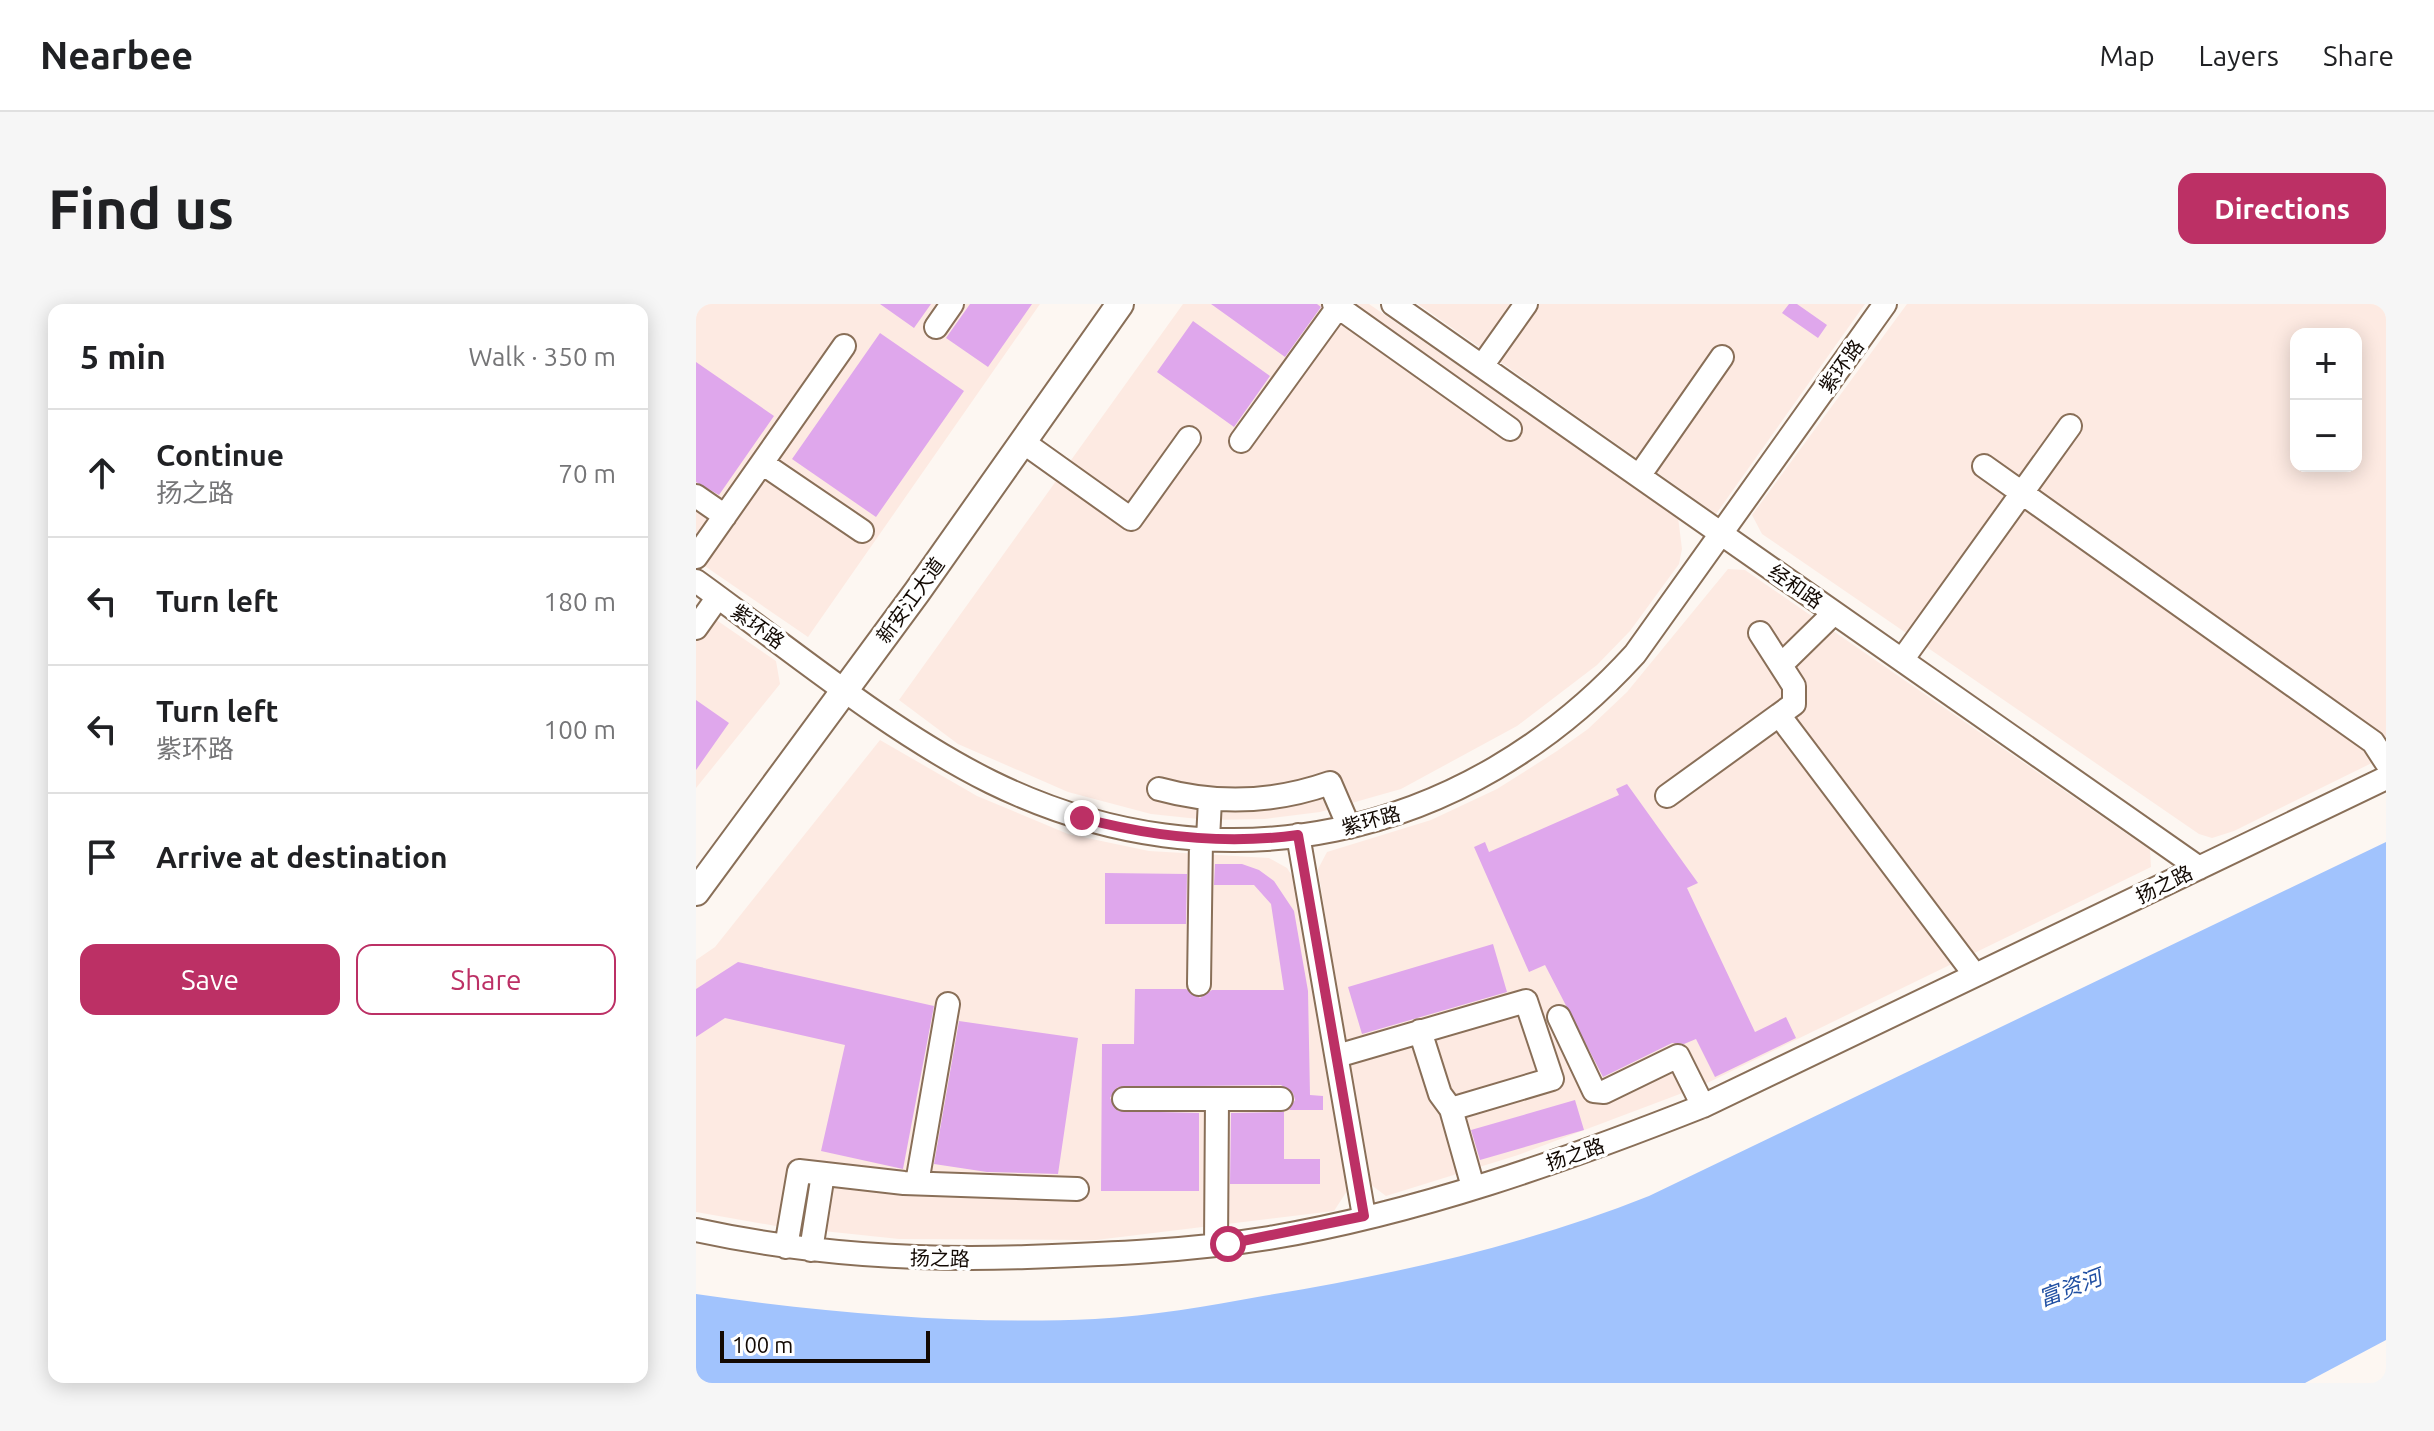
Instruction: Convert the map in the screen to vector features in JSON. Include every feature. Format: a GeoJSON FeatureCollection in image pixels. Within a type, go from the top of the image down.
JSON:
{"type":"FeatureCollection","features":[{"type":"Feature","properties":{"kind":"main road","name":"新安江大道"},"geometry":{"type":"LineString","coordinates":[[696,892],[1101,304]]}},
{"type":"Feature","properties":{"kind":"main road","name":"新安江大道"},"geometry":{"type":"LineString","coordinates":[[696,867],[1023,442],[1120,304]]}},
{"type":"Feature","properties":{"kind":"street"},"geometry":{"type":"LineString","coordinates":[[936,327],[952,304]]}},
{"type":"Feature","properties":{"kind":"street"},"geometry":{"type":"LineString","coordinates":[[1371,330],[1392,304]]}},
{"type":"Feature","properties":{"kind":"street","name":"经和路"},"geometry":{"type":"LineString","coordinates":[[1392,304],[2199,868]]}},
{"type":"Feature","properties":{"kind":"street"},"geometry":{"type":"LineString","coordinates":[[1482,366],[1526,304]]}},
{"type":"Feature","properties":{"kind":"street","name":"紫环路"},"geometry":{"type":"LineString","coordinates":[[696,581],[929,747],[1019,795],[1108,825],[1205,839],[1298,835],[1349,827],[1451,794],[1508,763],[1561,726],[1635,654],[1885,304]]}},
{"type":"Feature","properties":{"kind":"street"},"geometry":{"type":"LineString","coordinates":[[1241,441],[1336,305],[1510,429]]}},
{"type":"Feature","properties":{"kind":"street"},"geometry":{"type":"LineString","coordinates":[[696,557],[844,346]]}},
{"type":"Feature","properties":{"kind":"street"},"geometry":{"type":"LineString","coordinates":[[1639,476],[1722,357]]}},
{"type":"Feature","properties":{"kind":"street"},"geometry":{"type":"LineString","coordinates":[[1902,660],[2070,426]]}},
{"type":"Feature","properties":{"kind":"street"},"geometry":{"type":"LineString","coordinates":[[1023,442],[1131,519],[1189,438]]}},
{"type":"Feature","properties":{"kind":"street"},"geometry":{"type":"LineString","coordinates":[[762,463],[862,531]]}},
{"type":"Feature","properties":{"kind":"street"},"geometry":{"type":"LineString","coordinates":[[1984,466],[2373,742],[2386,762]]}},
{"type":"Feature","properties":{"kind":"street"},"geometry":{"type":"LineString","coordinates":[[696,496],[725,516]]}},
{"type":"Feature","properties":{"kind":"street"},"geometry":{"type":"LineString","coordinates":[[696,628],[718,597]]}},
{"type":"Feature","properties":{"kind":"street"},"geometry":{"type":"LineString","coordinates":[[1781,665],[1834,613]]}},
{"type":"Feature","properties":{"kind":"street"},"geometry":{"type":"LineString","coordinates":[[1667,796],[1779,715],[1796,698],[1794,686],[1760,633]]}},
{"type":"Feature","properties":{"kind":"street"},"geometry":{"type":"LineString","coordinates":[[1779,715],[1975,975]]}},
{"type":"Feature","properties":{"kind":"street","name":"扬之路"},"geometry":{"type":"LineString","coordinates":[[696,1230],[786,1247],[886,1257],[971,1259],[1138,1253],[1272,1237],[1473,1187],[1590,1149],[1703,1106],[2386,778]]}},
{"type":"Feature","properties":{"kind":"street"},"geometry":{"type":"LineString","coordinates":[[1159,789],[1210,800],[1271,798],[1330,783],[1349,827]]}},
{"type":"Feature","properties":{"kind":"street"},"geometry":{"type":"LineString","coordinates":[[1199,984],[1205,839],[1210,800]]}},
{"type":"Feature","properties":{"kind":"street"},"geometry":{"type":"LineString","coordinates":[[1298,835],[1364,1216]]}},
{"type":"Feature","properties":{"kind":"street"},"geometry":{"type":"LineString","coordinates":[[1337,1056],[1526,1001],[1552,1079],[1451,1109]]}},
{"type":"Feature","properties":{"kind":"street"},"geometry":{"type":"LineString","coordinates":[[917,1183],[948,1004]]}},
{"type":"Feature","properties":{"kind":"street"},"geometry":{"type":"LineString","coordinates":[[1559,1017],[1594,1091],[1604,1092],[1678,1056],[1703,1106]]}},
{"type":"Feature","properties":{"kind":"street"},"geometry":{"type":"LineString","coordinates":[[1420,1031],[1440,1094],[1451,1109],[1473,1187]]}},
{"type":"Feature","properties":{"kind":"street"},"geometry":{"type":"LineString","coordinates":[[1124,1099],[1281,1099]]}},
{"type":"Feature","properties":{"kind":"street"},"geometry":{"type":"LineString","coordinates":[[1216,1245],[1217,1099]]}},
{"type":"Feature","properties":{"kind":"street"},"geometry":{"type":"LineString","coordinates":[[786,1247],[799,1171],[917,1183],[1077,1189]]}},
{"type":"Feature","properties":{"kind":"street"},"geometry":{"type":"LineString","coordinates":[[811,1250],[823,1174]]}},
{"type":"Feature","properties":{"kind":"shaded area"},"geometry":{"type":"Polygon","coordinates":[[[696,304],[1040,304],[808,637],[696,560],[696,304]]]}},
{"type":"Feature","properties":{"kind":"shaded area"},"geometry":{"type":"Polygon","coordinates":[[[1183,304],[1369,304],[1678,517],[1682,549],[1679,564],[1630,631],[1597,665],[1517,726],[1401,789],[1320,812],[1265,819],[1208,820],[1151,814],[1068,792],[958,744],[899,700],[1183,304]]]}},
{"type":"Feature","properties":{"kind":"shaded area"},"geometry":{"type":"Polygon","coordinates":[[[1418,304],[1865,304],[1716,514],[1418,304]]]}},
{"type":"Feature","properties":{"kind":"shaded area"},"geometry":{"type":"Polygon","coordinates":[[[1907,304],[2386,304],[2386,756],[2234,831],[2212,838],[2199,834],[1762,534],[1752,515],[1907,304]]]}},
{"type":"Feature","properties":{"kind":"shaded area"},"geometry":{"type":"Polygon","coordinates":[[[1728,569],[1745,570],[2150,850],[2151,867],[1701,1086],[1518,1155],[1386,1196],[1366,1181],[1318,869],[1327,852],[1431,820],[1497,789],[1557,751],[1588,729],[1627,692],[1728,569]]]}},
{"type":"Feature","properties":{"kind":"shaded area"},"geometry":{"type":"Polygon","coordinates":[[[696,606],[776,661],[780,684],[696,788],[696,606]]]}},
{"type":"Feature","properties":{"kind":"shaded area"},"geometry":{"type":"Polygon","coordinates":[[[880,740],[977,796],[1068,834],[1149,851],[1269,858],[1287,868],[1294,879],[1347,1191],[1334,1211],[1096,1240],[899,1239],[776,1226],[696,1212],[696,960],[715,947],[880,740]]]}},
{"type":"Feature","properties":{"kind":"water","name":"富资河"},"geometry":{"type":"Polygon","coordinates":[[[2386,842],[2386,1340],[2305,1383],[696,1383],[696,1294],[795,1307],[945,1319],[1116,1318],[1200,1307],[1362,1278],[1554,1230],[1649,1196],[2386,842]]]}},
{"type":"Feature","properties":{"kind":"building"},"geometry":{"type":"Polygon","coordinates":[[[880,304],[931,304],[914,328],[880,304]]]}},
{"type":"Feature","properties":{"kind":"building"},"geometry":{"type":"Polygon","coordinates":[[[970,304],[1032,304],[988,367],[946,338],[970,304]]]}},
{"type":"Feature","properties":{"kind":"building"},"geometry":{"type":"Polygon","coordinates":[[[1211,304],[1317,304],[1321,307],[1285,357],[1211,304]]]}},
{"type":"Feature","properties":{"kind":"building"},"geometry":{"type":"Polygon","coordinates":[[[1789,304],[1797,304],[1827,325],[1818,338],[1782,313],[1789,304]]]}},
{"type":"Feature","properties":{"kind":"building"},"geometry":{"type":"Polygon","coordinates":[[[1193,321],[1270,376],[1234,427],[1157,372],[1193,321]]]}},
{"type":"Feature","properties":{"kind":"building"},"geometry":{"type":"Polygon","coordinates":[[[880,333],[964,391],[876,517],[792,459],[880,333]]]}},
{"type":"Feature","properties":{"kind":"building"},"geometry":{"type":"Polygon","coordinates":[[[696,362],[774,416],[719,495],[696,482],[696,362]]]}},
{"type":"Feature","properties":{"kind":"building"},"geometry":{"type":"Polygon","coordinates":[[[696,700],[729,723],[696,770],[696,700]]]}},
{"type":"Feature","properties":{"kind":"building"},"geometry":{"type":"Polygon","coordinates":[[[1627,784],[1698,883],[1687,888],[1755,1032],[1786,1017],[1796,1038],[1715,1077],[1696,1039],[1684,1044],[1672,1043],[1603,1077],[1545,965],[1529,972],[1474,847],[1485,842],[1489,852],[1619,795],[1616,789],[1627,784]]]}},
{"type":"Feature","properties":{"kind":"building"},"geometry":{"type":"Polygon","coordinates":[[[1215,864],[1242,864],[1259,870],[1274,881],[1294,911],[1308,991],[1310,1095],[1323,1096],[1323,1110],[1289,1110],[1295,1100],[1293,1093],[1281,1085],[1118,1087],[1110,1098],[1118,1111],[1199,1113],[1199,1191],[1101,1191],[1102,1044],[1134,1044],[1135,989],[1186,989],[1200,998],[1212,990],[1284,990],[1271,904],[1254,885],[1214,885],[1215,864]]]}},
{"type":"Feature","properties":{"kind":"building"},"geometry":{"type":"Polygon","coordinates":[[[1105,873],[1187,874],[1186,924],[1105,924],[1105,873]]]}},
{"type":"Feature","properties":{"kind":"building"},"geometry":{"type":"Polygon","coordinates":[[[1493,944],[1507,992],[1362,1034],[1348,987],[1493,944]]]}},
{"type":"Feature","properties":{"kind":"building"},"geometry":{"type":"Polygon","coordinates":[[[738,962],[934,1006],[903,1169],[821,1151],[845,1045],[725,1018],[696,1037],[696,989],[738,962]]]}},
{"type":"Feature","properties":{"kind":"building"},"geometry":{"type":"Polygon","coordinates":[[[959,1021],[1078,1038],[1058,1174],[987,1172],[934,1164],[959,1021]]]}},
{"type":"Feature","properties":{"kind":"building"},"geometry":{"type":"Polygon","coordinates":[[[1575,1100],[1584,1130],[1480,1160],[1471,1130],[1575,1100]]]}},
{"type":"Feature","properties":{"kind":"building"},"geometry":{"type":"Polygon","coordinates":[[[1284,1112],[1284,1159],[1320,1159],[1320,1184],[1230,1184],[1231,1113],[1284,1112]]]}},
{"type":"Feature","properties":{"kind":"route"},"geometry":{"type":"LineString","coordinates":[[1082,818],[1134,831],[1187,838],[1220,840],[1298,835],[1364,1216],[1228,1244]]}}]}
